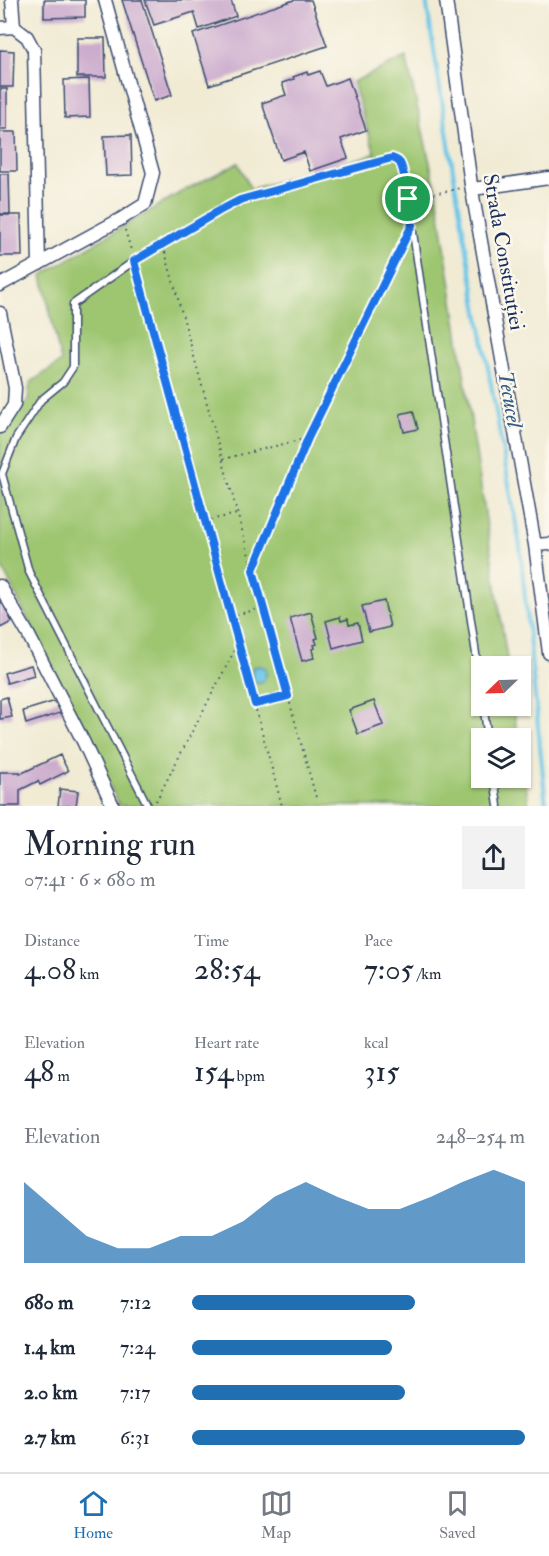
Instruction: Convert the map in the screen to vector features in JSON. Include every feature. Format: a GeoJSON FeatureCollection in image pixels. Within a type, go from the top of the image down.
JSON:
{"type":"FeatureCollection","features":[{"type":"Feature","properties":{"kind":"street"},"geometry":{"type":"LineString","coordinates":[[12,0],[14,27]]}},
{"type":"Feature","properties":{"kind":"street"},"geometry":{"type":"LineString","coordinates":[[0,285],[145,204],[153,174],[105,0]]}},
{"type":"Feature","properties":{"kind":"street","name":"Strada Constituției"},"geometry":{"type":"LineString","coordinates":[[446,0],[472,187],[535,546],[549,653]]}},
{"type":"Feature","properties":{"kind":"street"},"geometry":{"type":"LineString","coordinates":[[0,28],[14,27],[27,37],[34,50],[39,264]]}},
{"type":"Feature","properties":{"kind":"street"},"geometry":{"type":"LineString","coordinates":[[472,187],[549,178]]}},
{"type":"Feature","properties":{"kind":"street"},"geometry":{"type":"LineString","coordinates":[[0,313],[15,388],[14,405],[0,427]]}},
{"type":"Feature","properties":{"kind":"street"},"geometry":{"type":"LineString","coordinates":[[535,546],[549,544]]}},
{"type":"Feature","properties":{"kind":"street"},"geometry":{"type":"LineString","coordinates":[[0,586],[28,634],[84,743],[113,806]]}},
{"type":"Feature","properties":{"kind":"lane"},"geometry":{"type":"LineString","coordinates":[[148,806],[29,572],[2,474],[16,438],[41,400],[63,382],[73,367],[73,304],[134,261],[240,200],[392,158],[398,160],[408,199],[476,656]]}},
{"type":"Feature","properties":{"kind":"lane"},"geometry":{"type":"LineString","coordinates":[[496,788],[498,806]]}},
{"type":"Feature","properties":{"kind":"path"},"geometry":{"type":"LineString","coordinates":[[408,199],[472,187]]}},
{"type":"Feature","properties":{"kind":"path"},"geometry":{"type":"LineString","coordinates":[[121,219],[282,806]]}},
{"type":"Feature","properties":{"kind":"path"},"geometry":{"type":"LineString","coordinates":[[253,570],[308,438],[412,225]]}},
{"type":"Feature","properties":{"kind":"path"},"geometry":{"type":"LineString","coordinates":[[163,244],[317,801]]}},
{"type":"Feature","properties":{"kind":"path"},"geometry":{"type":"LineString","coordinates":[[222,459],[308,438]]}},
{"type":"Feature","properties":{"kind":"path"},"geometry":{"type":"LineString","coordinates":[[205,521],[237,514]]}},
{"type":"Feature","properties":{"kind":"path"},"geometry":{"type":"LineString","coordinates":[[231,616],[263,608]]}},
{"type":"Feature","properties":{"kind":"path"},"geometry":{"type":"LineString","coordinates":[[153,806],[238,644]]}},
{"type":"Feature","properties":{"kind":"path"},"geometry":{"type":"LineString","coordinates":[[255,704],[288,696]]}},
{"type":"Feature","properties":{"kind":"green space"},"geometry":{"type":"Polygon","coordinates":[[[406,57],[437,194],[506,656],[471,656],[471,716],[515,716],[516,728],[471,728],[471,788],[526,788],[529,806],[119,806],[0,563],[0,433],[28,400],[30,383],[61,362],[42,275],[183,191],[238,163],[251,189],[375,154],[353,82],[406,57]]]}},
{"type":"Feature","properties":{"kind":"water"},"geometry":{"type":"Polygon","coordinates":[[[259,666],[266,668],[266,675],[262,682],[256,682],[252,669],[259,666]]]}},
{"type":"Feature","properties":{"kind":"building"},"geometry":{"type":"Polygon","coordinates":[[[44,0],[85,0],[85,17],[44,18],[44,0]]]}},
{"type":"Feature","properties":{"kind":"building"},"geometry":{"type":"Polygon","coordinates":[[[122,0],[142,0],[172,95],[154,101],[122,0]]]}},
{"type":"Feature","properties":{"kind":"building"},"geometry":{"type":"Polygon","coordinates":[[[145,0],[231,0],[236,16],[199,29],[194,12],[154,25],[145,0]]]}},
{"type":"Feature","properties":{"kind":"building"},"geometry":{"type":"Polygon","coordinates":[[[294,0],[311,0],[327,46],[209,85],[193,34],[294,0]]]}},
{"type":"Feature","properties":{"kind":"building"},"geometry":{"type":"Polygon","coordinates":[[[77,38],[105,38],[106,77],[77,77],[77,38]]]}},
{"type":"Feature","properties":{"kind":"building"},"geometry":{"type":"Polygon","coordinates":[[[0,50],[14,51],[13,87],[0,87],[0,50]]]}},
{"type":"Feature","properties":{"kind":"building"},"geometry":{"type":"Polygon","coordinates":[[[320,71],[326,86],[348,78],[366,130],[341,139],[348,158],[310,171],[304,152],[281,160],[262,103],[286,95],[282,83],[307,72],[308,75],[320,71]]]}},
{"type":"Feature","properties":{"kind":"building"},"geometry":{"type":"Polygon","coordinates":[[[89,79],[90,117],[65,118],[64,80],[89,79]]]}},
{"type":"Feature","properties":{"kind":"building"},"geometry":{"type":"Polygon","coordinates":[[[0,89],[7,89],[7,129],[0,129],[0,89]]]}},
{"type":"Feature","properties":{"kind":"building"},"geometry":{"type":"Polygon","coordinates":[[[0,132],[16,132],[17,171],[0,171],[0,132]]]}},
{"type":"Feature","properties":{"kind":"building"},"geometry":{"type":"Polygon","coordinates":[[[131,135],[132,175],[106,176],[104,136],[131,135]]]}},
{"type":"Feature","properties":{"kind":"building"},"geometry":{"type":"Polygon","coordinates":[[[0,174],[9,174],[10,214],[0,214],[0,174]]]}},
{"type":"Feature","properties":{"kind":"building"},"geometry":{"type":"Polygon","coordinates":[[[0,215],[21,215],[22,256],[0,256],[0,215]]]}},
{"type":"Feature","properties":{"kind":"building"},"geometry":{"type":"Polygon","coordinates":[[[413,411],[418,429],[404,432],[400,414],[413,411]]]}},
{"type":"Feature","properties":{"kind":"building"},"geometry":{"type":"Polygon","coordinates":[[[0,597],[12,622],[0,628],[0,597]]]}},
{"type":"Feature","properties":{"kind":"building"},"geometry":{"type":"Polygon","coordinates":[[[384,601],[390,627],[369,632],[362,606],[384,601]]]}},
{"type":"Feature","properties":{"kind":"building"},"geometry":{"type":"Polygon","coordinates":[[[311,612],[318,638],[315,639],[317,644],[312,649],[314,658],[302,661],[290,618],[311,612]]]}},
{"type":"Feature","properties":{"kind":"building"},"geometry":{"type":"Polygon","coordinates":[[[340,617],[341,621],[348,619],[349,625],[358,623],[362,640],[333,648],[326,621],[340,617]]]}},
{"type":"Feature","properties":{"kind":"building"},"geometry":{"type":"Polygon","coordinates":[[[31,665],[34,675],[7,683],[4,673],[31,665]]]}},
{"type":"Feature","properties":{"kind":"building"},"geometry":{"type":"Polygon","coordinates":[[[7,697],[12,717],[0,719],[0,699],[7,697]]]}},
{"type":"Feature","properties":{"kind":"building"},"geometry":{"type":"Polygon","coordinates":[[[59,700],[63,712],[26,724],[23,711],[59,700]]]}},
{"type":"Feature","properties":{"kind":"building"},"geometry":{"type":"Polygon","coordinates":[[[374,701],[383,725],[358,734],[349,710],[374,701]]]}},
{"type":"Feature","properties":{"kind":"building"},"geometry":{"type":"Polygon","coordinates":[[[60,755],[68,771],[40,785],[38,781],[20,790],[20,806],[0,806],[0,772],[20,772],[20,774],[60,755]]]}},
{"type":"Feature","properties":{"kind":"building"},"geometry":{"type":"Polygon","coordinates":[[[60,789],[78,791],[76,806],[58,806],[60,789]]]}},
{"type":"Feature","properties":{"kind":"waterway","name":"Tecucel"},"geometry":{"type":"LineString","coordinates":[[426,0],[456,189],[520,546],[546,806]]}},
{"type":"Feature","properties":{"kind":"route"},"geometry":{"type":"LineString","coordinates":[[392,158],[398,160],[401,166],[408,199],[412,225],[308,438],[253,570],[288,696],[255,704],[134,261],[240,200],[392,158]]}}]}
